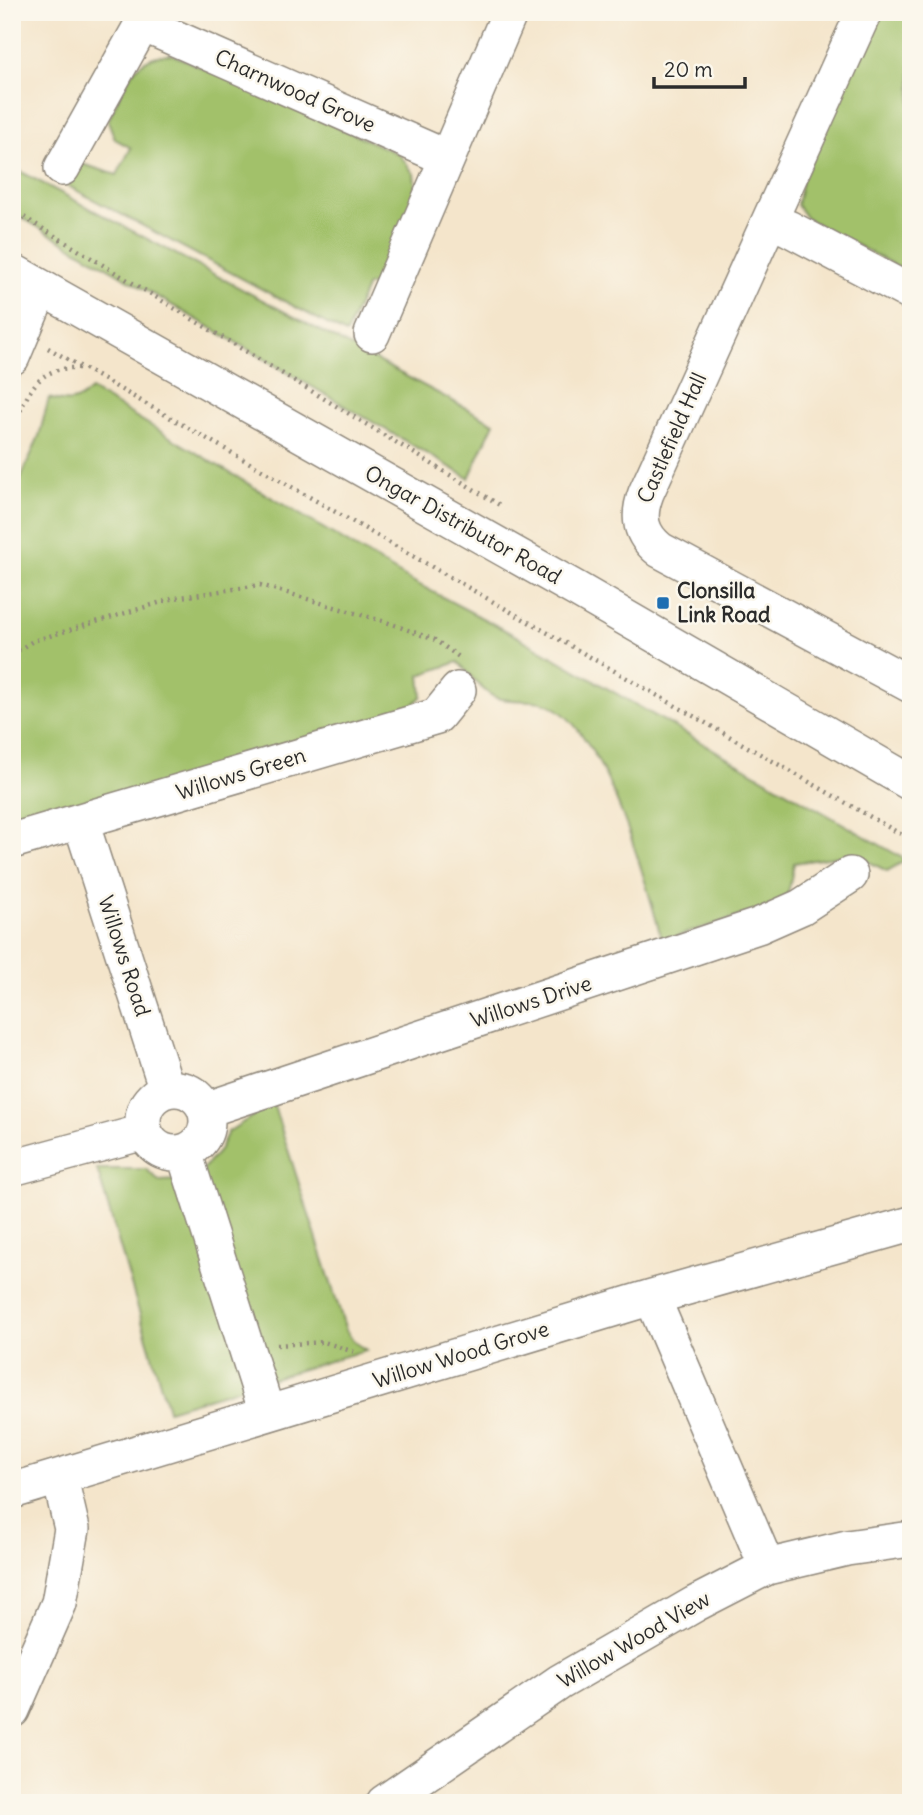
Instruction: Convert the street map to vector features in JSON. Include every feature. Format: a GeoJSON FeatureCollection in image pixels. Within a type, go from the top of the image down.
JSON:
{"type":"FeatureCollection","features":[{"type":"Feature","properties":{"kind":"street"},"geometry":{"type":"LineString","coordinates":[[372,334],[510,12]]}},
{"type":"Feature","properties":{"kind":"street","name":"Castlefield Hall"},"geometry":{"type":"LineString","coordinates":[[864,12],[644,498],[639,516],[642,529],[660,550],[909,681]]}},
{"type":"Feature","properties":{"kind":"street"},"geometry":{"type":"LineString","coordinates":[[62,167],[146,18]]}},
{"type":"Feature","properties":{"kind":"street","name":"Charnwood Grove"},"geometry":{"type":"LineString","coordinates":[[146,18],[447,158]]}},
{"type":"Feature","properties":{"kind":"street"},"geometry":{"type":"LineString","coordinates":[[770,221],[911,293]]}},
{"type":"Feature","properties":{"kind":"street"},"geometry":{"type":"LineString","coordinates":[[17,345],[27,280]]}},
{"type":"Feature","properties":{"kind":"street","name":"Ongar Distributor Road"},"geometry":{"type":"LineString","coordinates":[[27,280],[576,589],[911,783]]}},
{"type":"Feature","properties":{"kind":"street","name":"Willows Green"},"geometry":{"type":"LineString","coordinates":[[12,841],[437,716],[460,675]]}},
{"type":"Feature","properties":{"kind":"street","name":"Willows Road"},"geometry":{"type":"LineString","coordinates":[[81,822],[167,1090]]}},
{"type":"Feature","properties":{"kind":"street","name":"Willows Drive"},"geometry":{"type":"LineString","coordinates":[[205,1110],[758,926],[801,907],[850,876]]}},
{"type":"Feature","properties":{"kind":"street"},"geometry":{"type":"LineString","coordinates":[[167,1090],[186,1091],[194,1095],[205,1110],[206,1130],[193,1147],[184,1152],[165,1152],[156,1148],[145,1132],[144,1111],[157,1094],[167,1090]]}},
{"type":"Feature","properties":{"kind":"street"},"geometry":{"type":"LineString","coordinates":[[12,1168],[145,1132]]}},
{"type":"Feature","properties":{"kind":"street"},"geometry":{"type":"LineString","coordinates":[[184,1152],[267,1413]]}},
{"type":"Feature","properties":{"kind":"street","name":"Willow Wood Grove"},"geometry":{"type":"LineString","coordinates":[[12,1491],[652,1297],[911,1224]]}},
{"type":"Feature","properties":{"kind":"street"},"geometry":{"type":"LineString","coordinates":[[652,1297],[767,1567]]}},
{"type":"Feature","properties":{"kind":"street"},"geometry":{"type":"LineString","coordinates":[[12,1710],[60,1604],[72,1529],[60,1478]]}},
{"type":"Feature","properties":{"kind":"street","name":"Willow Wood View"},"geometry":{"type":"LineString","coordinates":[[384,1803],[559,1682],[695,1604],[767,1567],[847,1548],[911,1539]]}},
{"type":"Feature","properties":{"kind":"path"},"geometry":{"type":"LineString","coordinates":[[12,210],[507,509]]}},
{"type":"Feature","properties":{"kind":"path"},"geometry":{"type":"LineString","coordinates":[[17,345],[82,368],[911,840]]}},
{"type":"Feature","properties":{"kind":"path"},"geometry":{"type":"LineString","coordinates":[[12,430],[39,378],[51,370],[82,368]]}},
{"type":"Feature","properties":{"kind":"path"},"geometry":{"type":"LineString","coordinates":[[12,654],[33,641],[163,601],[260,585],[389,623],[442,644],[460,675]]}},
{"type":"Feature","properties":{"kind":"path"},"geometry":{"type":"LineString","coordinates":[[275,1345],[324,1342],[361,1356]]}},
{"type":"Feature","properties":{"kind":"green space"},"geometry":{"type":"Polygon","coordinates":[[[878,12],[911,12],[911,274],[807,219],[797,205],[802,179],[878,12]]]}},
{"type":"Feature","properties":{"kind":"green space"},"geometry":{"type":"Polygon","coordinates":[[[171,54],[399,154],[414,174],[416,193],[377,286],[367,285],[346,334],[66,185],[82,164],[117,175],[131,148],[115,139],[108,121],[124,86],[137,67],[157,56],[171,54]]]}},
{"type":"Feature","properties":{"kind":"green space"},"geometry":{"type":"Polygon","coordinates":[[[12,167],[494,423],[469,478],[12,212],[12,167]]]}},
{"type":"Feature","properties":{"kind":"green space"},"geometry":{"type":"Polygon","coordinates":[[[91,390],[410,580],[516,636],[906,860],[887,871],[854,854],[794,863],[788,894],[772,906],[662,941],[622,814],[591,749],[573,724],[548,704],[492,696],[458,662],[420,675],[422,696],[411,707],[12,832],[12,499],[39,436],[49,398],[72,401],[91,390]]]}},
{"type":"Feature","properties":{"kind":"green space"},"geometry":{"type":"Polygon","coordinates":[[[273,1103],[346,1330],[353,1341],[366,1350],[168,1410],[97,1169],[146,1169],[159,1181],[181,1180],[201,1171],[218,1152],[228,1132],[273,1103]]]}},
{"type":"Feature","properties":{"kind":"place","name":"Clonsilla Link Road"},"geometry":{"type":"Point","coordinates":[663,603]}}]}
